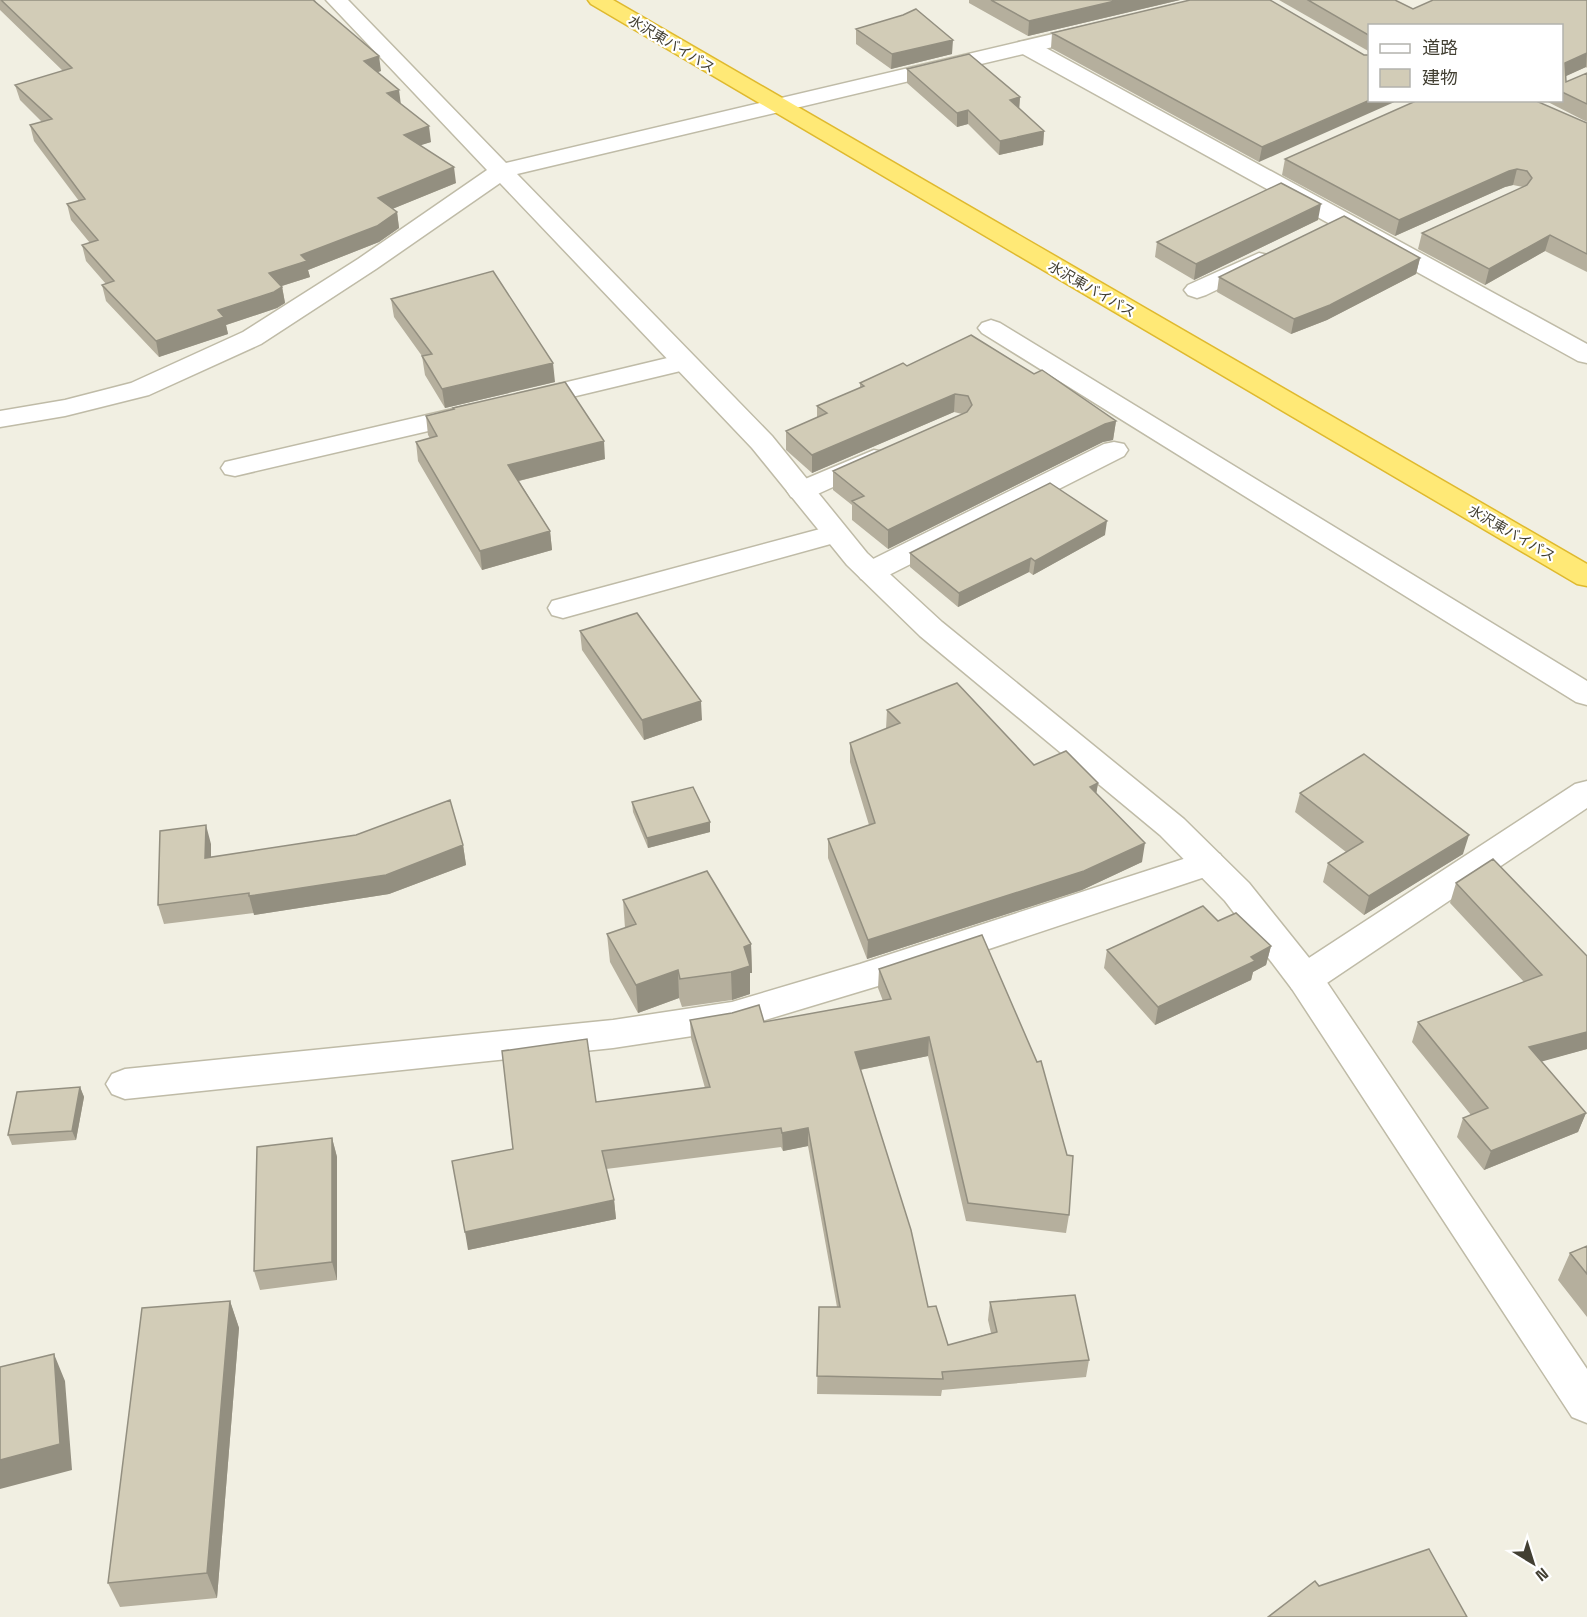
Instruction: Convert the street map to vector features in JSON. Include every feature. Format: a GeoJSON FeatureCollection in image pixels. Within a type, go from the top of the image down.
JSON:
{"type":"FeatureCollection","features":[{"type":"Feature","properties":{"kind":"highway","name":"水沢東バイパス"},"geometry":{"type":"LineString","coordinates":[[598,0],[1587,577]]}},
{"type":"Feature","properties":{"kind":"street"},"geometry":{"type":"LineString","coordinates":[[336,0],[762,442],[835,534],[871,572],[930,629],[1172,827],[1237,892],[1305,979],[1587,1404]]}},
{"type":"Feature","properties":{"kind":"street"},"geometry":{"type":"LineString","coordinates":[[0,419],[65,408],[140,389],[252,338],[367,264],[502,171],[1116,25]]}},
{"type":"Feature","properties":{"kind":"street"},"geometry":{"type":"LineString","coordinates":[[1027,47],[1269,170],[1331,225],[1405,244],[1587,355]]}},
{"type":"Feature","properties":{"kind":"street"},"geometry":{"type":"LineString","coordinates":[[1197,290],[1280,250]]}},
{"type":"Feature","properties":{"kind":"street"},"geometry":{"type":"LineString","coordinates":[[991,328],[1587,695]]}},
{"type":"Feature","properties":{"kind":"street"},"geometry":{"type":"LineString","coordinates":[[236,468],[684,362]]}},
{"type":"Feature","properties":{"kind":"street"},"geometry":{"type":"LineString","coordinates":[[801,490],[893,450]]}},
{"type":"Feature","properties":{"kind":"street"},"geometry":{"type":"LineString","coordinates":[[871,572],[1114,450]]}},
{"type":"Feature","properties":{"kind":"street"},"geometry":{"type":"LineString","coordinates":[[563,608],[835,534]]}},
{"type":"Feature","properties":{"kind":"street"},"geometry":{"type":"LineString","coordinates":[[1305,979],[1587,792]]}},
{"type":"Feature","properties":{"kind":"street"},"geometry":{"type":"LineString","coordinates":[[125,1084],[613,1034],[732,1016],[865,976],[1208,864]]}},
{"type":"Feature","properties":{"kind":"building"},"geometry":{"type":"Polygon","coordinates":[[[1,0],[313,0],[379,56],[364,61],[399,90],[387,93],[429,126],[404,135],[454,167],[378,198],[397,212],[377,226],[301,255],[307,261],[269,273],[282,287],[274,292],[218,310],[224,317],[156,341],[102,285],[114,281],[82,245],[98,240],[67,204],[85,199],[30,125],[52,119],[15,85],[72,68],[1,0]]]}},
{"type":"Feature","properties":{"kind":"building"},"geometry":{"type":"Polygon","coordinates":[[[991,0],[1119,0],[1029,21],[991,0]]]}},
{"type":"Feature","properties":{"kind":"building"},"geometry":{"type":"Polygon","coordinates":[[[1190,0],[1270,0],[1364,55],[1368,55],[1368,101],[1262,147],[1052,33],[1190,0]]]}},
{"type":"Feature","properties":{"kind":"building"},"geometry":{"type":"Polygon","coordinates":[[[1308,0],[1395,0],[1413,9],[1433,0],[1587,0],[1587,53],[1565,63],[1566,82],[1587,73],[1587,104],[1563,92],[1563,24],[1368,24],[1368,35],[1308,0]]]}},
{"type":"Feature","properties":{"kind":"building"},"geometry":{"type":"Polygon","coordinates":[[[916,9],[953,40],[892,54],[856,29],[903,15],[916,9]]]}},
{"type":"Feature","properties":{"kind":"building"},"geometry":{"type":"Polygon","coordinates":[[[969,54],[1020,97],[1010,100],[1044,131],[1000,141],[968,110],[957,113],[907,69],[969,54]]]}},
{"type":"Feature","properties":{"kind":"building"},"geometry":{"type":"Polygon","coordinates":[[[1413,102],[1539,102],[1587,123],[1587,254],[1550,235],[1489,269],[1422,233],[1527,185],[1532,178],[1527,171],[1517,169],[1509,171],[1399,220],[1285,159],[1413,102]]]}},
{"type":"Feature","properties":{"kind":"building"},"geometry":{"type":"Polygon","coordinates":[[[1281,183],[1321,204],[1196,264],[1157,242],[1281,183]]]}},
{"type":"Feature","properties":{"kind":"building"},"geometry":{"type":"Polygon","coordinates":[[[1344,216],[1420,258],[1330,305],[1294,319],[1219,277],[1344,216]]]}},
{"type":"Feature","properties":{"kind":"building"},"geometry":{"type":"Polygon","coordinates":[[[493,271],[553,363],[442,389],[422,356],[432,354],[391,299],[493,271]]]}},
{"type":"Feature","properties":{"kind":"building"},"geometry":{"type":"Polygon","coordinates":[[[971,335],[1034,374],[1042,370],[1116,421],[1105,424],[888,530],[852,501],[864,496],[833,471],[967,412],[972,405],[968,396],[955,394],[812,455],[786,431],[827,413],[817,406],[864,386],[860,383],[903,363],[907,366],[971,335]]]}},
{"type":"Feature","properties":{"kind":"building"},"geometry":{"type":"Polygon","coordinates":[[[565,382],[604,441],[508,465],[550,531],[480,551],[416,442],[437,436],[426,416],[565,382]]]}},
{"type":"Feature","properties":{"kind":"building"},"geometry":{"type":"Polygon","coordinates":[[[1050,483],[1107,521],[1035,561],[1031,558],[959,593],[910,553],[1050,483]]]}},
{"type":"Feature","properties":{"kind":"building"},"geometry":{"type":"Polygon","coordinates":[[[637,613],[701,701],[642,720],[580,631],[637,613]]]}},
{"type":"Feature","properties":{"kind":"building"},"geometry":{"type":"Polygon","coordinates":[[[957,683],[1034,765],[1066,751],[1098,783],[1090,787],[1145,843],[1084,871],[868,940],[828,839],[875,823],[850,743],[900,723],[887,710],[957,683]]]}},
{"type":"Feature","properties":{"kind":"building"},"geometry":{"type":"Polygon","coordinates":[[[1364,754],[1469,835],[1369,896],[1328,863],[1363,842],[1300,793],[1364,754]]]}},
{"type":"Feature","properties":{"kind":"building"},"geometry":{"type":"Polygon","coordinates":[[[693,787],[710,822],[647,838],[632,802],[693,787]]]}},
{"type":"Feature","properties":{"kind":"building"},"geometry":{"type":"Polygon","coordinates":[[[450,800],[463,845],[386,875],[249,896],[249,893],[158,905],[160,831],[206,825],[205,858],[356,835],[450,800]]]}},
{"type":"Feature","properties":{"kind":"building"},"geometry":{"type":"Polygon","coordinates":[[[1493,859],[1587,956],[1587,1032],[1529,1047],[1586,1113],[1491,1151],[1463,1118],[1488,1108],[1418,1022],[1542,975],[1456,883],[1493,859]]]}},
{"type":"Feature","properties":{"kind":"building"},"geometry":{"type":"Polygon","coordinates":[[[707,871],[751,944],[744,947],[750,966],[731,972],[680,979],[678,970],[636,985],[607,934],[636,924],[623,900],[707,871]]]}},
{"type":"Feature","properties":{"kind":"building"},"geometry":{"type":"Polygon","coordinates":[[[1203,906],[1218,921],[1236,913],[1271,946],[1251,957],[1255,961],[1158,1007],[1107,950],[1203,906]]]}},
{"type":"Feature","properties":{"kind":"building"},"geometry":{"type":"Polygon","coordinates":[[[982,935],[1037,1062],[1041,1061],[1067,1155],[1073,1156],[1069,1215],[968,1203],[929,1037],[855,1052],[911,1230],[928,1307],[936,1306],[948,1345],[997,1332],[990,1302],[1075,1295],[1089,1360],[942,1372],[943,1379],[817,1376],[819,1307],[840,1307],[808,1128],[782,1133],[781,1128],[602,1151],[614,1200],[465,1232],[452,1161],[513,1149],[502,1051],[587,1039],[596,1102],[710,1087],[690,1020],[732,1013],[759,1005],[764,1022],[891,999],[879,969],[982,935]]]}},
{"type":"Feature","properties":{"kind":"building"},"geometry":{"type":"Polygon","coordinates":[[[80,1087],[72,1131],[8,1135],[17,1092],[80,1087]]]}},
{"type":"Feature","properties":{"kind":"building"},"geometry":{"type":"Polygon","coordinates":[[[332,1138],[332,1262],[254,1271],[257,1147],[332,1138]]]}},
{"type":"Feature","properties":{"kind":"building"},"geometry":{"type":"Polygon","coordinates":[[[1587,1246],[1587,1274],[1570,1253],[1587,1246]]]}},
{"type":"Feature","properties":{"kind":"building"},"geometry":{"type":"Polygon","coordinates":[[[230,1301],[207,1573],[108,1583],[142,1308],[230,1301]]]}},
{"type":"Feature","properties":{"kind":"building"},"geometry":{"type":"Polygon","coordinates":[[[54,1354],[60,1444],[0,1460],[0,1367],[54,1354]]]}},
{"type":"Feature","properties":{"kind":"building"},"geometry":{"type":"Polygon","coordinates":[[[1429,1549],[1467,1617],[1268,1617],[1315,1581],[1319,1586],[1429,1549]]]}}]}
